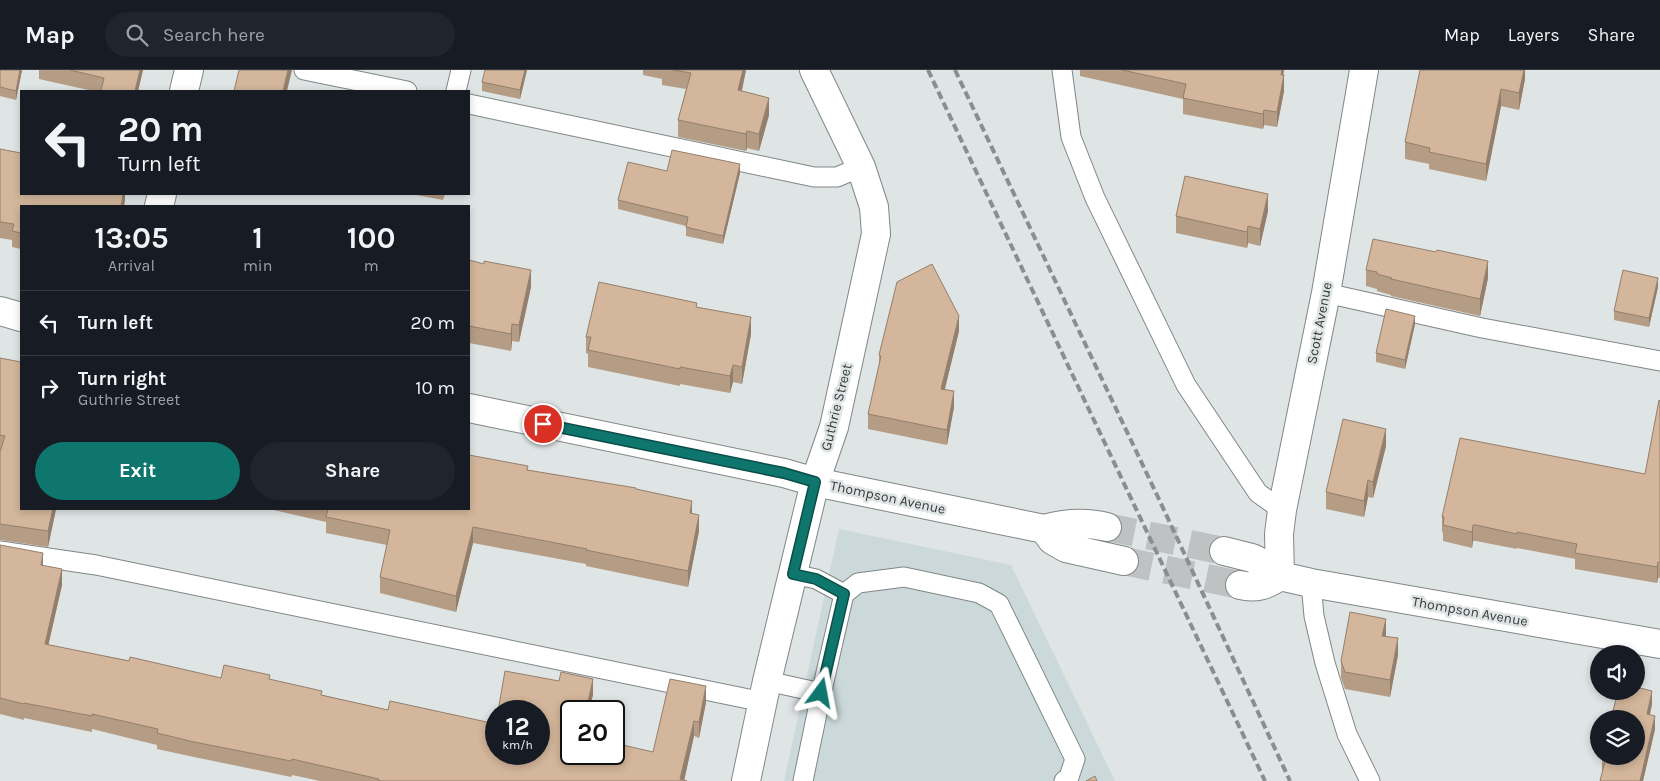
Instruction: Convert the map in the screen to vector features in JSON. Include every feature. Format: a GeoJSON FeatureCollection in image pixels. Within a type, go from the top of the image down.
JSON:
{"type":"FeatureCollection","features":[{"type":"Feature","properties":{"kind":"street"},"geometry":{"type":"LineString","coordinates":[[184,90],[189,70]]}},
{"type":"Feature","properties":{"kind":"street","name":"Guthrie Street"},"geometry":{"type":"LineString","coordinates":[[746,781],[815,482],[834,427],[876,234],[874,206],[861,167],[814,70]]}},
{"type":"Feature","properties":{"kind":"street","name":"Scott Avenue"},"geometry":{"type":"LineString","coordinates":[[1280,576],[1279,534],[1282,510],[1326,293],[1364,70]]}},
{"type":"Feature","properties":{"kind":"street"},"geometry":{"type":"LineString","coordinates":[[0,311],[20,317]]}},
{"type":"Feature","properties":{"kind":"street","name":"Thompson Avenue"},"geometry":{"type":"LineString","coordinates":[[470,408],[1044,529],[1056,525],[1079,523],[1107,527]]}},
{"type":"Feature","properties":{"kind":"street"},"geometry":{"type":"LineString","coordinates":[[1044,529],[1052,540],[1066,548],[1124,561]]}},
{"type":"Feature","properties":{"kind":"street","name":"Thompson Avenue"},"geometry":{"type":"LineString","coordinates":[[1224,551],[1252,558],[1266,565],[1280,576],[1311,583],[1660,644]]}},
{"type":"Feature","properties":{"kind":"street"},"geometry":{"type":"LineString","coordinates":[[1240,585],[1246,587],[1268,585],[1280,576]]}},
{"type":"Feature","properties":{"kind":"lane"},"geometry":{"type":"LineString","coordinates":[[304,70],[402,90]]}},
{"type":"Feature","properties":{"kind":"lane"},"geometry":{"type":"LineString","coordinates":[[456,90],[460,70]]}},
{"type":"Feature","properties":{"kind":"lane"},"geometry":{"type":"LineString","coordinates":[[1062,70],[1071,137],[1095,198],[1186,385],[1258,493],[1282,510]]}},
{"type":"Feature","properties":{"kind":"lane"},"geometry":{"type":"LineString","coordinates":[[470,104],[814,177],[837,176],[861,167]]}},
{"type":"Feature","properties":{"kind":"lane"},"geometry":{"type":"LineString","coordinates":[[1326,293],[1482,328],[1659,357]]}},
{"type":"Feature","properties":{"kind":"lane"},"geometry":{"type":"LineString","coordinates":[[0,551],[96,565],[765,692],[821,693]]}},
{"type":"Feature","properties":{"kind":"lane"},"geometry":{"type":"LineString","coordinates":[[793,574],[816,579],[844,594]]}},
{"type":"Feature","properties":{"kind":"lane"},"geometry":{"type":"LineString","coordinates":[[803,781],[844,594],[858,583],[904,577],[979,593],[999,604],[1075,760],[1067,779]]}},
{"type":"Feature","properties":{"kind":"lane"},"geometry":{"type":"LineString","coordinates":[[1311,583],[1314,616],[1346,734],[1370,781]]}},
{"type":"Feature","properties":{"kind":"shaded area"},"geometry":{"type":"Polygon","coordinates":[[[839,529],[1011,565],[1115,781],[784,781],[839,529]]]}},
{"type":"Feature","properties":{"kind":"building"},"geometry":{"type":"Polygon","coordinates":[[[0,70],[20,70],[16,91],[0,87],[0,70]]]}},
{"type":"Feature","properties":{"kind":"building"},"geometry":{"type":"Polygon","coordinates":[[[70,70],[140,70],[135,90],[101,90],[104,78],[70,70]]]}},
{"type":"Feature","properties":{"kind":"building"},"geometry":{"type":"Polygon","coordinates":[[[239,70],[288,70],[283,90],[234,90],[239,70]]]}},
{"type":"Feature","properties":{"kind":"building"},"geometry":{"type":"Polygon","coordinates":[[[485,70],[525,70],[520,90],[482,82],[485,70]]]}},
{"type":"Feature","properties":{"kind":"building"},"geometry":{"type":"Polygon","coordinates":[[[673,70],[743,70],[738,90],[769,98],[759,134],[747,131],[746,134],[678,120],[691,73],[673,70]]]}},
{"type":"Feature","properties":{"kind":"building"},"geometry":{"type":"Polygon","coordinates":[[[1122,70],[1282,70],[1281,75],[1284,75],[1277,112],[1264,110],[1263,114],[1183,98],[1186,84],[1122,70]]]}},
{"type":"Feature","properties":{"kind":"building"},"geometry":{"type":"Polygon","coordinates":[[[1420,70],[1524,70],[1519,93],[1501,89],[1486,164],[1429,152],[1430,148],[1405,142],[1420,70]]]}},
{"type":"Feature","properties":{"kind":"building"},"geometry":{"type":"Polygon","coordinates":[[[0,149],[20,153],[20,195],[123,195],[121,205],[20,205],[20,233],[12,231],[14,224],[0,222],[0,149]]]}},
{"type":"Feature","properties":{"kind":"building"},"geometry":{"type":"Polygon","coordinates":[[[672,150],[740,164],[723,236],[686,227],[688,217],[618,200],[628,162],[667,171],[672,150]]]}},
{"type":"Feature","properties":{"kind":"building"},"geometry":{"type":"Polygon","coordinates":[[[1185,176],[1268,194],[1260,229],[1248,226],[1247,232],[1176,216],[1185,176]]]}},
{"type":"Feature","properties":{"kind":"building"},"geometry":{"type":"Polygon","coordinates":[[[1373,239],[1488,261],[1480,299],[1391,279],[1377,274],[1377,272],[1366,270],[1373,239]]]}},
{"type":"Feature","properties":{"kind":"building"},"geometry":{"type":"Polygon","coordinates":[[[470,260],[531,270],[519,325],[512,324],[511,334],[470,326],[470,260]]]}},
{"type":"Feature","properties":{"kind":"building"},"geometry":{"type":"Polygon","coordinates":[[[932,264],[959,316],[941,389],[954,391],[947,430],[868,414],[881,356],[879,355],[897,282],[932,264]]]}},
{"type":"Feature","properties":{"kind":"building"},"geometry":{"type":"Polygon","coordinates":[[[1623,270],[1658,278],[1649,318],[1614,311],[1623,270]]]}},
{"type":"Feature","properties":{"kind":"building"},"geometry":{"type":"Polygon","coordinates":[[[599,282],[697,303],[696,307],[751,317],[742,367],[733,365],[730,376],[680,367],[680,369],[588,350],[591,337],[586,337],[599,282]]]}},
{"type":"Feature","properties":{"kind":"building"},"geometry":{"type":"Polygon","coordinates":[[[1386,309],[1415,316],[1405,360],[1376,353],[1386,309]]]}},
{"type":"Feature","properties":{"kind":"building"},"geometry":{"type":"Polygon","coordinates":[[[0,358],[20,362],[20,510],[53,510],[48,531],[0,524],[0,452],[5,436],[0,435],[0,358]]]}},
{"type":"Feature","properties":{"kind":"building"},"geometry":{"type":"Polygon","coordinates":[[[1659,400],[1660,562],[1658,562],[1657,567],[1575,553],[1577,544],[1517,532],[1517,534],[1473,525],[1472,532],[1443,525],[1444,517],[1442,517],[1460,438],[1645,474],[1659,400]]]}},
{"type":"Feature","properties":{"kind":"building"},"geometry":{"type":"Polygon","coordinates":[[[1343,419],[1386,429],[1373,482],[1368,480],[1364,501],[1326,492],[1343,419]]]}},
{"type":"Feature","properties":{"kind":"building"},"geometry":{"type":"Polygon","coordinates":[[[470,455],[528,466],[527,470],[636,488],[692,501],[690,513],[699,515],[688,571],[473,527],[456,596],[380,577],[390,530],[326,517],[328,510],[470,510],[470,455]]]}},
{"type":"Feature","properties":{"kind":"building"},"geometry":{"type":"Polygon","coordinates":[[[0,545],[43,553],[41,565],[62,569],[45,644],[129,661],[130,657],[221,678],[224,665],[270,675],[269,679],[322,691],[321,695],[388,710],[390,701],[485,722],[485,765],[550,765],[550,700],[500,700],[505,671],[559,681],[561,672],[593,679],[588,700],[560,700],[560,765],[625,765],[625,746],[653,752],[670,679],[706,686],[699,722],[694,721],[680,779],[687,781],[382,781],[292,759],[291,761],[194,742],[157,733],[158,729],[92,714],[92,716],[0,698],[0,545]]]}},
{"type":"Feature","properties":{"kind":"building"},"geometry":{"type":"Polygon","coordinates":[[[1350,612],[1386,619],[1382,636],[1398,638],[1390,680],[1345,672],[1341,661],[1350,612]]]}},
{"type":"Feature","properties":{"kind":"building"},"geometry":{"type":"Polygon","coordinates":[[[1645,689],[1652,691],[1647,714],[1655,716],[1645,759],[1645,710],[1613,710],[1616,700],[1645,700],[1645,689]]]}},
{"type":"Feature","properties":{"kind":"building"},"geometry":{"type":"Polygon","coordinates":[[[1604,765],[1644,765],[1640,781],[1600,781],[1604,765]]]}},
{"type":"Feature","properties":{"kind":"building"},"geometry":{"type":"Polygon","coordinates":[[[1095,776],[1097,781],[1086,781],[1095,776]]]}},
{"type":"Feature","properties":{"kind":"tunnel"},"geometry":{"type":"LineString","coordinates":[[1107,527],[1224,551]]}},
{"type":"Feature","properties":{"kind":"tunnel"},"geometry":{"type":"LineString","coordinates":[[1124,561],[1240,585]]}},
{"type":"Feature","properties":{"kind":"railway"},"geometry":{"type":"LineString","coordinates":[[928,70],[1265,781]]}},
{"type":"Feature","properties":{"kind":"railway"},"geometry":{"type":"LineString","coordinates":[[955,70],[1157,495],[1290,781]]}},
{"type":"Feature","properties":{"kind":"route"},"geometry":{"type":"LineString","coordinates":[[543,424],[784,473],[815,482],[793,574],[816,579],[844,594],[821,693]]}}]}
